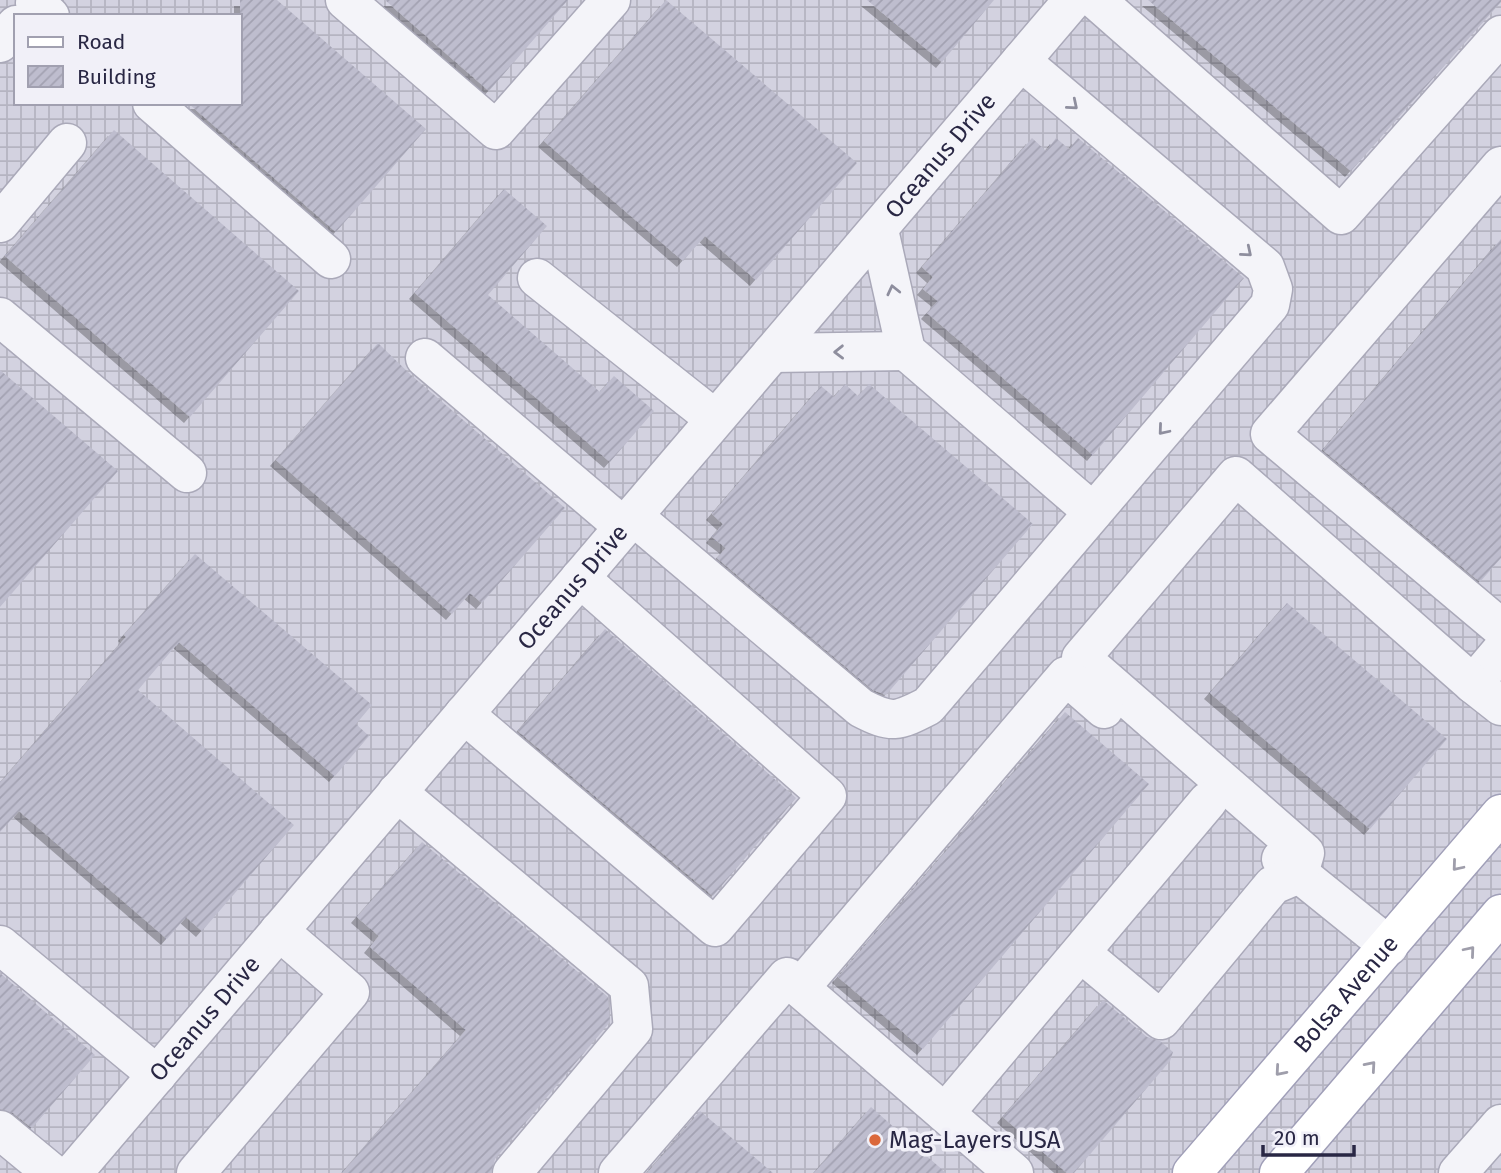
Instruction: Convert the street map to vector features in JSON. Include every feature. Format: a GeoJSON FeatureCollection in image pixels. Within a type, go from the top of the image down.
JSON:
{"type":"FeatureCollection","features":[{"type":"Feature","properties":{"kind":"main road","name":"Bolsa Avenue"},"geometry":{"type":"LineString","coordinates":[[1192,1173],[1501,814]]}},
{"type":"Feature","properties":{"kind":"main road"},"geometry":{"type":"LineString","coordinates":[[1279,1173],[1501,914]]}},
{"type":"Feature","properties":{"kind":"street"},"geometry":{"type":"LineString","coordinates":[[345,0],[496,130],[611,0]]}},
{"type":"Feature","properties":{"kind":"street","name":"Oceanus Drive"},"geometry":{"type":"LineString","coordinates":[[72,1172],[1073,0]]}},
{"type":"Feature","properties":{"kind":"street"},"geometry":{"type":"LineString","coordinates":[[1096,0],[1341,215],[1501,35]]}},
{"type":"Feature","properties":{"kind":"street"},"geometry":{"type":"LineString","coordinates":[[0,43],[14,29]]}},
{"type":"Feature","properties":{"kind":"street"},"geometry":{"type":"LineString","coordinates":[[425,358],[861,708],[883,719],[905,718],[928,706],[1270,305],[1273,289],[1265,267],[1021,61]]}},
{"type":"Feature","properties":{"kind":"street"},"geometry":{"type":"LineString","coordinates":[[154,105],[331,259]]}},
{"type":"Feature","properties":{"kind":"street"},"geometry":{"type":"LineString","coordinates":[[0,223],[67,142]]}},
{"type":"Feature","properties":{"kind":"street"},"geometry":{"type":"LineString","coordinates":[[1501,166],[1270,433],[1501,628]]}},
{"type":"Feature","properties":{"kind":"street"},"geometry":{"type":"LineString","coordinates":[[879,230],[906,351],[1093,512]]}},
{"type":"Feature","properties":{"kind":"street"},"geometry":{"type":"LineString","coordinates":[[537,278],[715,419]]}},
{"type":"Feature","properties":{"kind":"street"},"geometry":{"type":"LineString","coordinates":[[0,317],[187,473]]}},
{"type":"Feature","properties":{"kind":"street"},"geometry":{"type":"LineString","coordinates":[[772,353],[906,351]]}},
{"type":"Feature","properties":{"kind":"street"},"geometry":{"type":"LineString","coordinates":[[1299,874],[1305,853],[1081,659],[1236,476],[1487,695],[1501,651]]}},
{"type":"Feature","properties":{"kind":"street"},"geometry":{"type":"LineString","coordinates":[[464,714],[715,927],[827,796],[580,578]]}},
{"type":"Feature","properties":{"kind":"street"},"geometry":{"type":"LineString","coordinates":[[800,988],[1066,676],[1208,800],[1389,946]]}},
{"type":"Feature","properties":{"kind":"street"},"geometry":{"type":"LineString","coordinates":[[397,792],[629,986],[634,1029],[512,1173]]}},
{"type":"Feature","properties":{"kind":"street"},"geometry":{"type":"LineString","coordinates":[[945,1113],[1208,800]]}},
{"type":"Feature","properties":{"kind":"street"},"geometry":{"type":"LineString","coordinates":[[1081,953],[1161,1020],[1273,885],[1299,874]]}},
{"type":"Feature","properties":{"kind":"street"},"geometry":{"type":"LineString","coordinates":[[196,1173],[349,992],[279,931]]}},
{"type":"Feature","properties":{"kind":"street"},"geometry":{"type":"LineString","coordinates":[[0,945],[157,1075]]}},
{"type":"Feature","properties":{"kind":"street"},"geometry":{"type":"LineString","coordinates":[[618,1173],[787,977],[1014,1173]]}},
{"type":"Feature","properties":{"kind":"street"},"geometry":{"type":"LineString","coordinates":[[1458,1173],[1501,1124]]}},
{"type":"Feature","properties":{"kind":"street"},"geometry":{"type":"LineString","coordinates":[[0,1130],[72,1172]]}},
{"type":"Feature","properties":{"kind":"shaded area"},"geometry":{"type":"Polygon","coordinates":[[[0,0],[1501,0],[1501,1173],[0,1173],[0,0]]]}},
{"type":"Feature","properties":{"kind":"building"},"geometry":{"type":"Polygon","coordinates":[[[240,0],[277,0],[426,129],[336,232],[190,105],[242,105],[240,0]]]}},
{"type":"Feature","properties":{"kind":"building"},"geometry":{"type":"Polygon","coordinates":[[[385,0],[568,0],[489,91],[385,0]]]}},
{"type":"Feature","properties":{"kind":"building"},"geometry":{"type":"Polygon","coordinates":[[[666,0],[857,163],[756,280],[705,236],[683,261],[544,141],[666,0]]]}},
{"type":"Feature","properties":{"kind":"building"},"geometry":{"type":"Polygon","coordinates":[[[867,0],[994,0],[942,62],[867,0]]]}},
{"type":"Feature","properties":{"kind":"building"},"geometry":{"type":"Polygon","coordinates":[[[1148,0],[1501,0],[1501,2],[1351,171],[1148,0]]]}},
{"type":"Feature","properties":{"kind":"building"},"geometry":{"type":"Polygon","coordinates":[[[114,130],[299,291],[190,417],[5,256],[114,130]]]}},
{"type":"Feature","properties":{"kind":"building"},"geometry":{"type":"Polygon","coordinates":[[[1032,138],[1046,151],[1056,138],[1069,149],[1078,138],[1244,278],[1093,455],[927,313],[938,301],[923,289],[933,277],[922,267],[1032,138]]]}},
{"type":"Feature","properties":{"kind":"building"},"geometry":{"type":"Polygon","coordinates":[[[504,189],[547,226],[488,295],[600,392],[614,376],[654,411],[610,462],[415,293],[504,189]]]}},
{"type":"Feature","properties":{"kind":"building"},"geometry":{"type":"Polygon","coordinates":[[[1501,239],[1501,558],[1480,582],[1323,450],[1501,239]]]}},
{"type":"Feature","properties":{"kind":"building"},"geometry":{"type":"Polygon","coordinates":[[[378,343],[411,375],[565,508],[482,603],[470,593],[452,614],[276,460],[378,343]]]}},
{"type":"Feature","properties":{"kind":"building"},"geometry":{"type":"Polygon","coordinates":[[[0,370],[118,471],[0,607],[0,370]]]}},
{"type":"Feature","properties":{"kind":"building"},"geometry":{"type":"Polygon","coordinates":[[[845,384],[858,396],[869,384],[1033,524],[886,695],[873,690],[717,558],[726,548],[712,537],[723,524],[712,514],[821,386],[834,397],[845,384]]]}},
{"type":"Feature","properties":{"kind":"building"},"geometry":{"type":"Polygon","coordinates":[[[195,554],[372,705],[356,724],[369,736],[335,776],[179,642],[138,690],[294,825],[202,931],[186,917],[167,939],[19,811],[0,832],[0,783],[195,554]]]}},
{"type":"Feature","properties":{"kind":"building"},"geometry":{"type":"Polygon","coordinates":[[[1287,603],[1447,739],[1370,829],[1210,693],[1287,603]]]}},
{"type":"Feature","properties":{"kind":"building"},"geometry":{"type":"Polygon","coordinates":[[[605,629],[796,798],[713,896],[518,731],[605,629]]]}},
{"type":"Feature","properties":{"kind":"building"},"geometry":{"type":"Polygon","coordinates":[[[1065,712],[1149,784],[923,1049],[838,977],[1065,712]]]}},
{"type":"Feature","properties":{"kind":"building"},"geometry":{"type":"Polygon","coordinates":[[[422,842],[608,997],[610,1022],[495,1159],[491,1173],[342,1173],[466,1030],[370,947],[379,936],[357,917],[422,842]]]}},
{"type":"Feature","properties":{"kind":"building"},"geometry":{"type":"Polygon","coordinates":[[[0,973],[95,1055],[32,1128],[13,1113],[0,1109],[0,973]]]}},
{"type":"Feature","properties":{"kind":"building"},"geometry":{"type":"Polygon","coordinates":[[[1103,1000],[1147,1037],[1160,1041],[1173,1052],[1170,1061],[1074,1173],[1067,1173],[1003,1117],[1103,1000]]]}},
{"type":"Feature","properties":{"kind":"building","name":"Mag-Layers USA"},"geometry":{"type":"Polygon","coordinates":[[[871,1107],[946,1173],[814,1173],[871,1107]]]}},
{"type":"Feature","properties":{"kind":"building"},"geometry":{"type":"Polygon","coordinates":[[[700,1111],[773,1173],[647,1173],[700,1111]]]}},
{"type":"Feature","properties":{"kind":"place","name":"Mag-Layers USA"},"geometry":{"type":"Point","coordinates":[875,1140]}}]}
